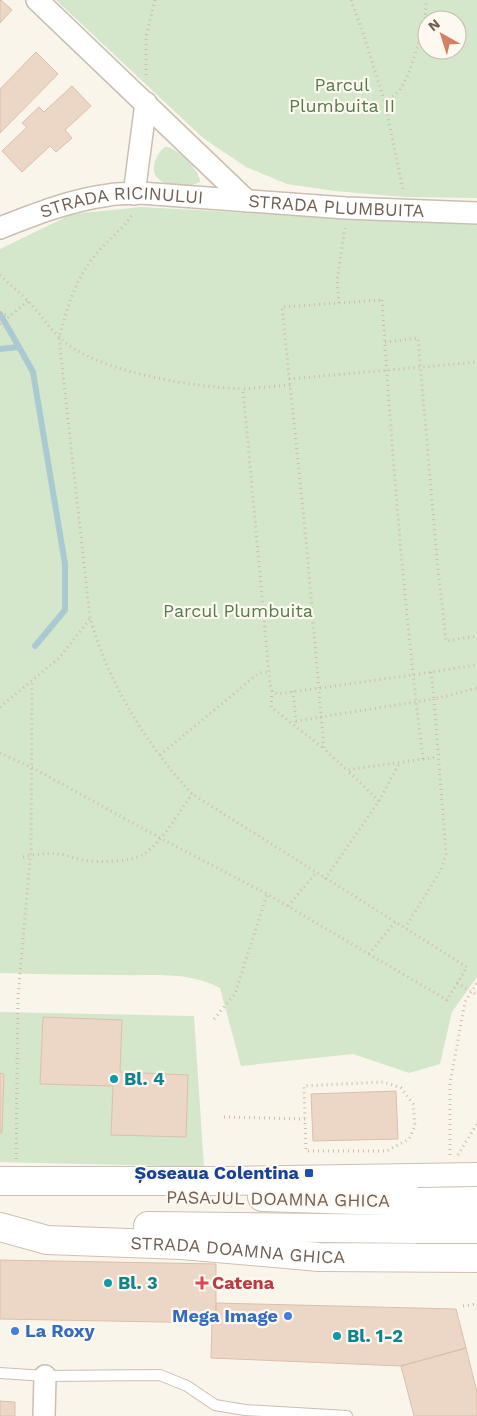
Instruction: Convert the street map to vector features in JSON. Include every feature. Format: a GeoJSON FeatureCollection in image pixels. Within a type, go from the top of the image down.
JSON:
{"type":"FeatureCollection","features":[{"type":"Feature","properties":{"kind":"main road"},"geometry":{"type":"LineString","coordinates":[[8,1172],[215,1181],[471,1216]]}},
{"type":"Feature","properties":{"kind":"main road","name":"PASAJUL DOAMNA GHICA"},"geometry":{"type":"LineString","coordinates":[[0,1193],[418,1202],[471,1216]]}},
{"type":"Feature","properties":{"kind":"main road","name":"PASAJUL DOAMNA GHICA"},"geometry":{"type":"LineString","coordinates":[[0,1220],[80,1224],[416,1229],[471,1216]]}},
{"type":"Feature","properties":{"kind":"main road","name":"STRADA DOAMNA GHICA"},"geometry":{"type":"LineString","coordinates":[[0,1227],[47,1240],[182,1245],[319,1257],[471,1216]]}},
{"type":"Feature","properties":{"kind":"street","name":"STRADA PLUMBUITA"},"geometry":{"type":"LineString","coordinates":[[37,0],[246,201],[346,208],[477,212]]}},
{"type":"Feature","properties":{"kind":"street"},"geometry":{"type":"LineString","coordinates":[[137,194],[146,103]]}},
{"type":"Feature","properties":{"kind":"street","name":"STRADA RICINULUI"},"geometry":{"type":"LineString","coordinates":[[0,228],[59,206],[110,194],[246,201]]}},
{"type":"Feature","properties":{"kind":"street"},"geometry":{"type":"LineString","coordinates":[[44,1416],[45,1376]]}},
{"type":"Feature","properties":{"kind":"lane"},"geometry":{"type":"LineString","coordinates":[[0,1373],[45,1376],[160,1374],[187,1386],[215,1405],[245,1410],[347,1416]]}},
{"type":"Feature","properties":{"kind":"path"},"geometry":{"type":"LineString","coordinates":[[146,103],[146,37],[155,0]]}},
{"type":"Feature","properties":{"kind":"path"},"geometry":{"type":"LineString","coordinates":[[351,0],[385,103],[402,188],[404,210]]}},
{"type":"Feature","properties":{"kind":"path"},"geometry":{"type":"LineString","coordinates":[[385,103],[400,90],[410,73],[426,24],[426,0]]}},
{"type":"Feature","properties":{"kind":"path"},"geometry":{"type":"LineString","coordinates":[[0,753],[33,768],[267,894],[446,1000],[467,968],[192,794],[160,755],[134,717],[117,687],[99,648],[90,618],[59,338],[72,294],[87,266],[97,252],[127,224],[138,206],[137,194]]}},
{"type":"Feature","properties":{"kind":"path"},"geometry":{"type":"LineString","coordinates":[[339,303],[337,281],[347,219],[346,208]]}},
{"type":"Feature","properties":{"kind":"path"},"geometry":{"type":"LineString","coordinates":[[0,275],[28,301],[59,338],[90,358],[143,375],[222,388],[243,389],[290,385]]}},
{"type":"Feature","properties":{"kind":"path"},"geometry":{"type":"LineString","coordinates":[[324,749],[306,539],[282,307],[382,300],[386,370],[413,675],[423,760]]}},
{"type":"Feature","properties":{"kind":"path"},"geometry":{"type":"LineString","coordinates":[[0,324],[28,301]]}},
{"type":"Feature","properties":{"kind":"path"},"geometry":{"type":"LineString","coordinates":[[0,312],[10,316]]}},
{"type":"Feature","properties":{"kind":"path"},"geometry":{"type":"LineString","coordinates":[[385,342],[418,338],[437,560],[446,641],[477,636]]}},
{"type":"Feature","properties":{"kind":"path"},"geometry":{"type":"LineString","coordinates":[[289,379],[477,362]]}},
{"type":"Feature","properties":{"kind":"path"},"geometry":{"type":"LineString","coordinates":[[243,389],[272,691],[271,707],[324,749],[379,801]]}},
{"type":"Feature","properties":{"kind":"path"},"geometry":{"type":"LineString","coordinates":[[0,707],[59,658],[90,618]]}},
{"type":"Feature","properties":{"kind":"path"},"geometry":{"type":"LineString","coordinates":[[272,691],[277,694],[477,665]]}},
{"type":"Feature","properties":{"kind":"path"},"geometry":{"type":"LineString","coordinates":[[160,755],[259,674],[269,672]]}},
{"type":"Feature","properties":{"kind":"path"},"geometry":{"type":"LineString","coordinates":[[405,928],[441,870],[446,854],[434,699],[430,672]]}},
{"type":"Feature","properties":{"kind":"path"},"geometry":{"type":"LineString","coordinates":[[8,1172],[18,996],[30,856],[33,768],[32,680]]}},
{"type":"Feature","properties":{"kind":"path"},"geometry":{"type":"LineString","coordinates":[[293,691],[296,720],[321,718],[434,699],[477,688]]}},
{"type":"Feature","properties":{"kind":"path"},"geometry":{"type":"LineString","coordinates":[[347,770],[438,757]]}},
{"type":"Feature","properties":{"kind":"path"},"geometry":{"type":"LineString","coordinates":[[325,879],[379,801],[400,762]]}},
{"type":"Feature","properties":{"kind":"path"},"geometry":{"type":"LineString","coordinates":[[23,856],[45,853],[84,860],[122,860],[144,854],[160,838],[192,794]]}},
{"type":"Feature","properties":{"kind":"path"},"geometry":{"type":"LineString","coordinates":[[288,906],[316,873]]}},
{"type":"Feature","properties":{"kind":"path"},"geometry":{"type":"LineString","coordinates":[[214,1019],[235,994],[267,894]]}},
{"type":"Feature","properties":{"kind":"path"},"geometry":{"type":"LineString","coordinates":[[369,954],[396,922]]}},
{"type":"Feature","properties":{"kind":"path"},"geometry":{"type":"LineString","coordinates":[[457,983],[477,996]]}},
{"type":"Feature","properties":{"kind":"path"},"geometry":{"type":"LineString","coordinates":[[450,1157],[450,1083],[465,1002],[477,983]]}},
{"type":"Feature","properties":{"kind":"path"},"geometry":{"type":"LineString","coordinates":[[384,1082],[401,1088],[413,1104],[415,1126],[408,1139],[387,1151],[306,1151],[305,1119],[304,1086],[384,1082]]}},
{"type":"Feature","properties":{"kind":"path"},"geometry":{"type":"LineString","coordinates":[[224,1118],[305,1119]]}},
{"type":"Feature","properties":{"kind":"path"},"geometry":{"type":"LineString","coordinates":[[471,1216],[477,1124]]}},
{"type":"Feature","properties":{"kind":"path"},"geometry":{"type":"LineString","coordinates":[[463,1306],[477,1304]]}},
{"type":"Feature","properties":{"kind":"green space","name":"Parcul Plumbuita II"},"geometry":{"type":"Polygon","coordinates":[[[56,0],[477,0],[477,198],[404,197],[335,191],[287,184],[246,167],[203,138],[56,0]]]}},
{"type":"Feature","properties":{"kind":"green space"},"geometry":{"type":"Polygon","coordinates":[[[165,147],[175,150],[187,160],[199,177],[200,182],[193,185],[176,186],[160,181],[154,168],[160,151],[165,147]]]}},
{"type":"Feature","properties":{"kind":"green space","name":"Parcul Plumbuita"},"geometry":{"type":"Polygon","coordinates":[[[141,207],[477,225],[477,977],[452,1012],[440,1064],[409,1073],[353,1054],[241,1066],[220,988],[208,983],[171,975],[0,973],[0,249],[72,214],[141,207]]]}},
{"type":"Feature","properties":{"kind":"green space"},"geometry":{"type":"Polygon","coordinates":[[[0,1012],[194,1016],[204,1167],[0,1162],[0,1012]]]}},
{"type":"Feature","properties":{"kind":"building"},"geometry":{"type":"Polygon","coordinates":[[[0,1],[12,10],[0,23],[0,1]]]}},
{"type":"Feature","properties":{"kind":"building"},"geometry":{"type":"Polygon","coordinates":[[[36,52],[58,74],[0,133],[0,89],[36,52]]]}},
{"type":"Feature","properties":{"kind":"building"},"geometry":{"type":"Polygon","coordinates":[[[72,86],[91,106],[65,130],[72,138],[56,152],[50,146],[22,172],[2,151],[27,127],[22,123],[39,107],[44,112],[72,86]]]}},
{"type":"Feature","properties":{"kind":"building","name":"Bl. 4"},"geometry":{"type":"Polygon","coordinates":[[[43,1017],[122,1020],[120,1072],[188,1075],[186,1137],[111,1135],[113,1086],[40,1084],[43,1017]]]}},
{"type":"Feature","properties":{"kind":"building"},"geometry":{"type":"Polygon","coordinates":[[[0,1073],[4,1074],[2,1133],[0,1133],[0,1073]]]}},
{"type":"Feature","properties":{"kind":"building"},"geometry":{"type":"Polygon","coordinates":[[[396,1091],[398,1139],[313,1141],[311,1094],[396,1091]]]}},
{"type":"Feature","properties":{"kind":"building","name":"Bl. 3"},"geometry":{"type":"Polygon","coordinates":[[[0,1260],[216,1264],[216,1323],[0,1319],[0,1260]]]}},
{"type":"Feature","properties":{"kind":"building","name":"Bl. 1-2"},"geometry":{"type":"Polygon","coordinates":[[[216,1303],[456,1309],[466,1348],[401,1366],[211,1358],[212,1323],[216,1323],[216,1303]]]}},
{"type":"Feature","properties":{"kind":"building","name":"Bl. 1-2"},"geometry":{"type":"Polygon","coordinates":[[[466,1348],[477,1392],[477,1416],[414,1416],[401,1366],[466,1348]]]}},
{"type":"Feature","properties":{"kind":"building"},"geometry":{"type":"Polygon","coordinates":[[[0,1401],[15,1402],[15,1416],[0,1416],[0,1401]]]}},
{"type":"Feature","properties":{"kind":"waterway"},"geometry":{"type":"LineString","coordinates":[[0,314],[19,347]]}},
{"type":"Feature","properties":{"kind":"waterway"},"geometry":{"type":"LineString","coordinates":[[0,349],[19,347],[33,372],[65,564],[65,610],[35,646]]}},
{"type":"Feature","properties":{"kind":"place","name":"Bl. 4"},"geometry":{"type":"Point","coordinates":[114,1079]}},
{"type":"Feature","properties":{"kind":"place","name":"Șoseaua Colentina"},"geometry":{"type":"Point","coordinates":[309,1173]}},
{"type":"Feature","properties":{"kind":"place","name":"Bl. 3"},"geometry":{"type":"Point","coordinates":[108,1283]}},
{"type":"Feature","properties":{"kind":"place","name":"Catena"},"geometry":{"type":"Point","coordinates":[202,1283]}},
{"type":"Feature","properties":{"kind":"place","name":"Mega Image"},"geometry":{"type":"Point","coordinates":[288,1316]}},
{"type":"Feature","properties":{"kind":"place","name":"La Roxy"},"geometry":{"type":"Point","coordinates":[15,1331]}},
{"type":"Feature","properties":{"kind":"place","name":"Bl. 1-2"},"geometry":{"type":"Point","coordinates":[337,1336]}}]}
